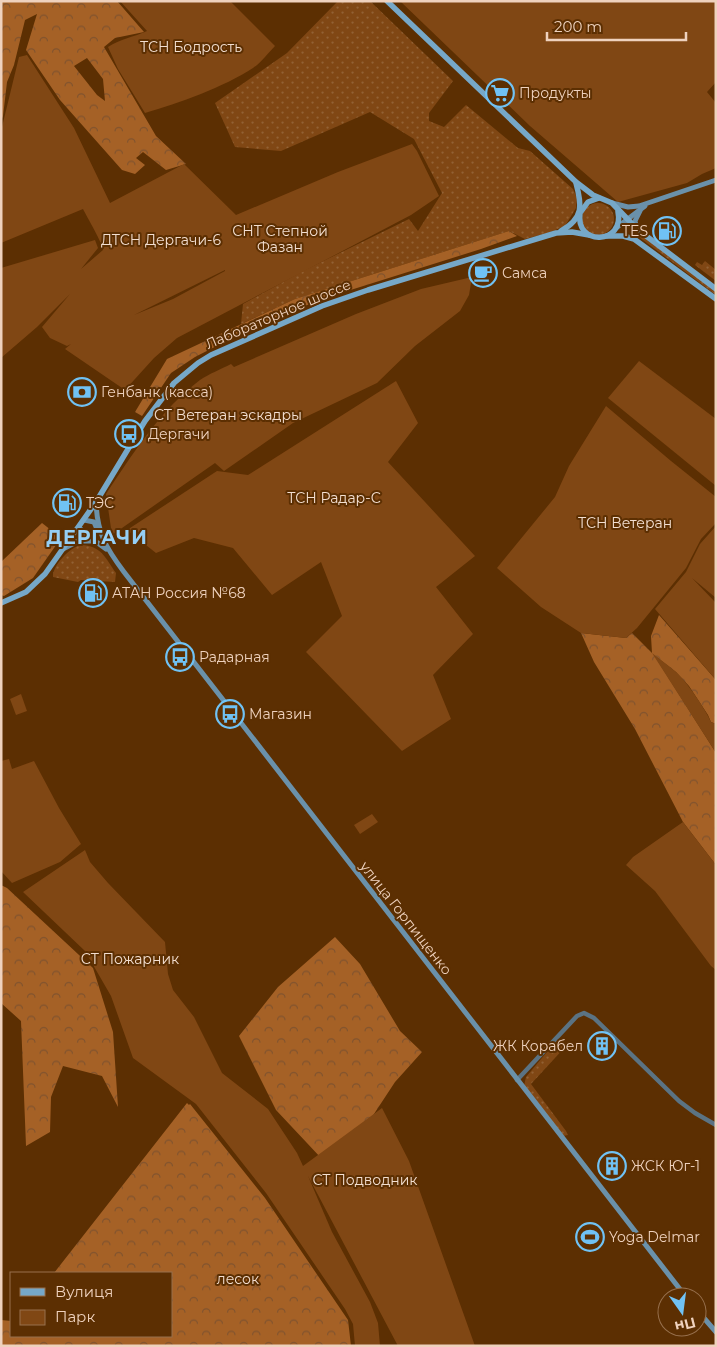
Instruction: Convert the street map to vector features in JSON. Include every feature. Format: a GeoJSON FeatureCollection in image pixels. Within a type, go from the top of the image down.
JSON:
{"type":"FeatureCollection","features":[{"type":"Feature","properties":{"kind":"main road"},"geometry":{"type":"LineString","coordinates":[[387,1],[588,192],[628,208],[648,204],[716,180]]}},
{"type":"Feature","properties":{"kind":"main road"},"geometry":{"type":"LineString","coordinates":[[576,182],[582,226],[589,234],[597,237],[628,237],[716,299]]}},
{"type":"Feature","properties":{"kind":"main road"},"geometry":{"type":"LineString","coordinates":[[580,213],[588,202],[602,198]]}},
{"type":"Feature","properties":{"kind":"main road"},"geometry":{"type":"LineString","coordinates":[[612,203],[638,229],[716,289]]}},
{"type":"Feature","properties":{"kind":"main road"},"geometry":{"type":"LineString","coordinates":[[607,236],[648,204]]}},
{"type":"Feature","properties":{"kind":"main road"},"geometry":{"type":"LineString","coordinates":[[638,229],[635,221],[642,209]]}},
{"type":"Feature","properties":{"kind":"main road"},"geometry":{"type":"LineString","coordinates":[[616,228],[619,218],[617,210]]}},
{"type":"Feature","properties":{"kind":"main road","name":"Лабораторное шоссе"},"geometry":{"type":"LineString","coordinates":[[1,603],[24,593],[36,584],[49,570],[96,502],[159,401],[184,373],[198,363],[278,324],[322,306],[368,290],[556,233],[572,224],[580,213]]}},
{"type":"Feature","properties":{"kind":"main road","name":"Лабораторное шоссе"},"geometry":{"type":"LineString","coordinates":[[556,233],[589,234]]}},
{"type":"Feature","properties":{"kind":"main road","name":"улица Горпищенко"},"geometry":{"type":"LineString","coordinates":[[96,502],[96,513],[101,536],[108,551],[678,1287]]}},
{"type":"Feature","properties":{"kind":"main road"},"geometry":{"type":"LineString","coordinates":[[84,520],[92,521],[101,536]]}},
{"type":"Feature","properties":{"kind":"main road"},"geometry":{"type":"LineString","coordinates":[[79,527],[88,535],[93,534],[96,526]]}},
{"type":"Feature","properties":{"kind":"main road","name":"улица Горпищенко"},"geometry":{"type":"LineString","coordinates":[[84,533],[108,551]]}},
{"type":"Feature","properties":{"kind":"main road"},"geometry":{"type":"LineString","coordinates":[[63,550],[78,541],[95,542]]}},
{"type":"Feature","properties":{"kind":"main road"},"geometry":{"type":"LineString","coordinates":[[707,1322],[716,1332]]}},
{"type":"Feature","properties":{"kind":"street"},"geometry":{"type":"LineString","coordinates":[[517,1080],[577,1016],[584,1013],[589,1014],[679,1100],[695,1113],[716,1124]]}},
{"type":"Feature","properties":{"kind":"green space"},"geometry":{"type":"Polygon","coordinates":[[[1,1],[117,1],[144,32],[115,38],[104,47],[156,136],[186,164],[166,170],[143,152],[136,158],[145,165],[135,174],[122,170],[60,100],[26,50],[37,14],[25,20],[14,65],[7,82],[1,122],[1,1]],[[87,58],[74,66],[97,95],[105,101],[103,79],[87,58]]]}},
{"type":"Feature","properties":{"kind":"green space","name":"ТСН Бодрость"},"geometry":{"type":"Polygon","coordinates":[[[120,1],[230,1],[275,46],[256,66],[229,82],[145,113],[118,69],[108,47],[147,31],[120,1]]]}},
{"type":"Feature","properties":{"kind":"green space"},"geometry":{"type":"Polygon","coordinates":[[[338,1],[370,1],[453,81],[429,113],[429,121],[444,127],[466,105],[518,148],[530,151],[573,189],[577,198],[576,208],[565,226],[548,233],[525,239],[509,231],[295,299],[241,324],[243,304],[303,271],[409,219],[418,231],[442,193],[414,139],[370,112],[281,151],[235,147],[215,103],[287,53],[338,1]]]}},
{"type":"Feature","properties":{"kind":"green space"},"geometry":{"type":"Polygon","coordinates":[[[400,1],[716,1],[716,82],[707,92],[716,103],[716,168],[687,183],[618,202],[530,126],[400,1]]]}},
{"type":"Feature","properties":{"kind":"green space"},"geometry":{"type":"Polygon","coordinates":[[[27,55],[74,128],[110,203],[184,164],[236,215],[338,172],[412,144],[439,196],[411,215],[177,338],[154,358],[125,390],[65,349],[71,344],[67,346],[50,338],[42,327],[70,294],[37,327],[1,358],[1,268],[95,240],[98,248],[81,269],[103,250],[98,236],[83,209],[1,243],[1,131],[19,57],[27,55]],[[225,270],[134,315],[173,299],[225,271],[225,270]]]}},
{"type":"Feature","properties":{"kind":"green space"},"geometry":{"type":"Polygon","coordinates":[[[598,203],[610,207],[614,219],[610,231],[598,235],[586,231],[582,219],[586,207],[598,203]]]}},
{"type":"Feature","properties":{"kind":"green space"},"geometry":{"type":"Polygon","coordinates":[[[509,231],[517,236],[341,293],[296,309],[238,335],[195,357],[171,373],[142,416],[135,412],[167,359],[295,299],[509,231]]]}},
{"type":"Feature","properties":{"kind":"green space"},"geometry":{"type":"Polygon","coordinates":[[[636,231],[716,291],[716,295],[635,234],[636,231]]]}},
{"type":"Feature","properties":{"kind":"green space"},"geometry":{"type":"Polygon","coordinates":[[[705,261],[716,270],[716,281],[695,265],[697,262],[702,265],[705,261]]]}},
{"type":"Feature","properties":{"kind":"green space","name":"СТ Ветеран эскадры"},"geometry":{"type":"Polygon","coordinates":[[[472,277],[469,295],[460,311],[415,346],[377,383],[293,423],[224,471],[215,463],[112,535],[106,494],[148,433],[173,405],[200,380],[231,364],[234,367],[356,314],[421,289],[472,277]]]}},
{"type":"Feature","properties":{"kind":"green space"},"geometry":{"type":"Polygon","coordinates":[[[639,361],[716,419],[716,486],[608,398],[639,361]]]}},
{"type":"Feature","properties":{"kind":"green space","name":"ТСН Радар-С"},"geometry":{"type":"Polygon","coordinates":[[[396,381],[418,423],[388,462],[475,556],[436,587],[473,634],[433,675],[451,719],[402,751],[306,652],[342,616],[321,562],[272,595],[233,548],[194,538],[156,553],[127,530],[217,471],[248,475],[396,381]]]}},
{"type":"Feature","properties":{"kind":"green space","name":"ТСН Ветеран"},"geometry":{"type":"Polygon","coordinates":[[[606,406],[716,497],[716,523],[701,539],[686,568],[637,628],[626,638],[581,633],[541,607],[497,568],[555,497],[569,466],[606,406]]]}},
{"type":"Feature","properties":{"kind":"green space"},"geometry":{"type":"Polygon","coordinates":[[[42,523],[61,538],[33,578],[4,596],[1,595],[1,562],[42,523]]]}},
{"type":"Feature","properties":{"kind":"green space"},"geometry":{"type":"Polygon","coordinates":[[[716,526],[716,598],[692,578],[716,603],[716,680],[655,609],[686,572],[700,544],[716,526]]]}},
{"type":"Feature","properties":{"kind":"green space"},"geometry":{"type":"Polygon","coordinates":[[[81,545],[94,547],[106,558],[116,573],[115,582],[81,580],[78,582],[53,577],[55,568],[63,558],[72,549],[81,545]]]}},
{"type":"Feature","properties":{"kind":"green space"},"geometry":{"type":"Polygon","coordinates":[[[659,615],[716,680],[716,724],[711,722],[689,686],[676,672],[654,655],[716,753],[716,865],[683,822],[635,729],[594,662],[581,633],[626,638],[632,633],[652,653],[651,636],[659,615]]]}},
{"type":"Feature","properties":{"kind":"green space"},"geometry":{"type":"Polygon","coordinates":[[[652,653],[681,677],[696,696],[711,722],[716,724],[716,753],[652,653]]]}},
{"type":"Feature","properties":{"kind":"green space"},"geometry":{"type":"Polygon","coordinates":[[[21,694],[27,711],[16,715],[10,699],[21,694]]]}},
{"type":"Feature","properties":{"kind":"green space"},"geometry":{"type":"Polygon","coordinates":[[[9,759],[12,769],[34,761],[81,844],[60,862],[12,883],[1,871],[1,761],[9,759]]]}},
{"type":"Feature","properties":{"kind":"green space"},"geometry":{"type":"Polygon","coordinates":[[[372,814],[378,822],[360,834],[354,825],[372,814]]]}},
{"type":"Feature","properties":{"kind":"green space"},"geometry":{"type":"Polygon","coordinates":[[[683,822],[716,865],[716,970],[711,966],[655,891],[626,865],[633,857],[683,822]]]}},
{"type":"Feature","properties":{"kind":"green space"},"geometry":{"type":"Polygon","coordinates":[[[85,850],[90,862],[108,883],[165,942],[168,974],[173,990],[194,1017],[222,1073],[268,1109],[297,1153],[303,1166],[382,1108],[409,1161],[475,1346],[398,1346],[308,1176],[332,1232],[370,1302],[378,1323],[380,1346],[355,1346],[353,1324],[345,1309],[266,1193],[196,1104],[133,1058],[111,996],[85,951],[23,892],[85,850]]]}},
{"type":"Feature","properties":{"kind":"green space"},"geometry":{"type":"Polygon","coordinates":[[[1,885],[7,888],[93,968],[113,1032],[118,1107],[102,1076],[63,1066],[51,1097],[50,1132],[26,1146],[21,1021],[1,1003],[1,885]]]}},
{"type":"Feature","properties":{"kind":"green space"},"geometry":{"type":"Polygon","coordinates":[[[335,937],[360,964],[400,1031],[422,1052],[395,1082],[372,1117],[322,1159],[276,1110],[239,1036],[278,987],[335,937]]]}},
{"type":"Feature","properties":{"kind":"green space"},"geometry":{"type":"Polygon","coordinates":[[[557,1040],[562,1042],[574,1053],[566,1046],[531,1084],[566,1131],[568,1135],[563,1136],[524,1086],[526,1077],[557,1040]]]}},
{"type":"Feature","properties":{"kind":"green space","name":"лесок"},"geometry":{"type":"Polygon","coordinates":[[[187,1103],[190,1104],[265,1198],[348,1320],[351,1346],[1,1346],[1,1320],[10,1321],[10,1337],[172,1337],[172,1272],[55,1272],[187,1103]]]}},
{"type":"Feature","properties":{"kind":"place","name":"Продукты"},"geometry":{"type":"Point","coordinates":[500,93]}},
{"type":"Feature","properties":{"kind":"place","name":"TES"},"geometry":{"type":"Point","coordinates":[667,231]}},
{"type":"Feature","properties":{"kind":"place","name":"Самса"},"geometry":{"type":"Point","coordinates":[483,273]}},
{"type":"Feature","properties":{"kind":"place","name":"Генбанк (касса)"},"geometry":{"type":"Point","coordinates":[82,392]}},
{"type":"Feature","properties":{"kind":"place","name":"Дергачи"},"geometry":{"type":"Point","coordinates":[129,434]}},
{"type":"Feature","properties":{"kind":"place","name":"ТЭС"},"geometry":{"type":"Point","coordinates":[67,503]}},
{"type":"Feature","properties":{"kind":"place","name":"АТАН Россия №68"},"geometry":{"type":"Point","coordinates":[93,593]}},
{"type":"Feature","properties":{"kind":"place","name":"Радарная"},"geometry":{"type":"Point","coordinates":[180,657]}},
{"type":"Feature","properties":{"kind":"place","name":"Магазин"},"geometry":{"type":"Point","coordinates":[230,714]}},
{"type":"Feature","properties":{"kind":"place","name":"ЖК Корабел"},"geometry":{"type":"Point","coordinates":[602,1046]}},
{"type":"Feature","properties":{"kind":"place","name":"ЖСК Юг-1"},"geometry":{"type":"Point","coordinates":[612,1166]}},
{"type":"Feature","properties":{"kind":"place","name":"Yoga Delmar"},"geometry":{"type":"Point","coordinates":[590,1237]}},
{"type":"Feature","properties":{"kind":"district","name":"ДЕРГАЧИ"},"geometry":{"type":"Point","coordinates":[97,537]}},
{"type":"Feature","properties":{"kind":"park label","name":"ДТСН Дергачи-6"},"geometry":{"type":"Point","coordinates":[161,240]}},
{"type":"Feature","properties":{"kind":"park label","name":"СНТ Степной Фазан"},"geometry":{"type":"Point","coordinates":[280,240]}},
{"type":"Feature","properties":{"kind":"park label","name":"СТ Пожарник"},"geometry":{"type":"Point","coordinates":[130,959]}},
{"type":"Feature","properties":{"kind":"park label","name":"СТ Подводник"},"geometry":{"type":"Point","coordinates":[365,1180]}}]}
